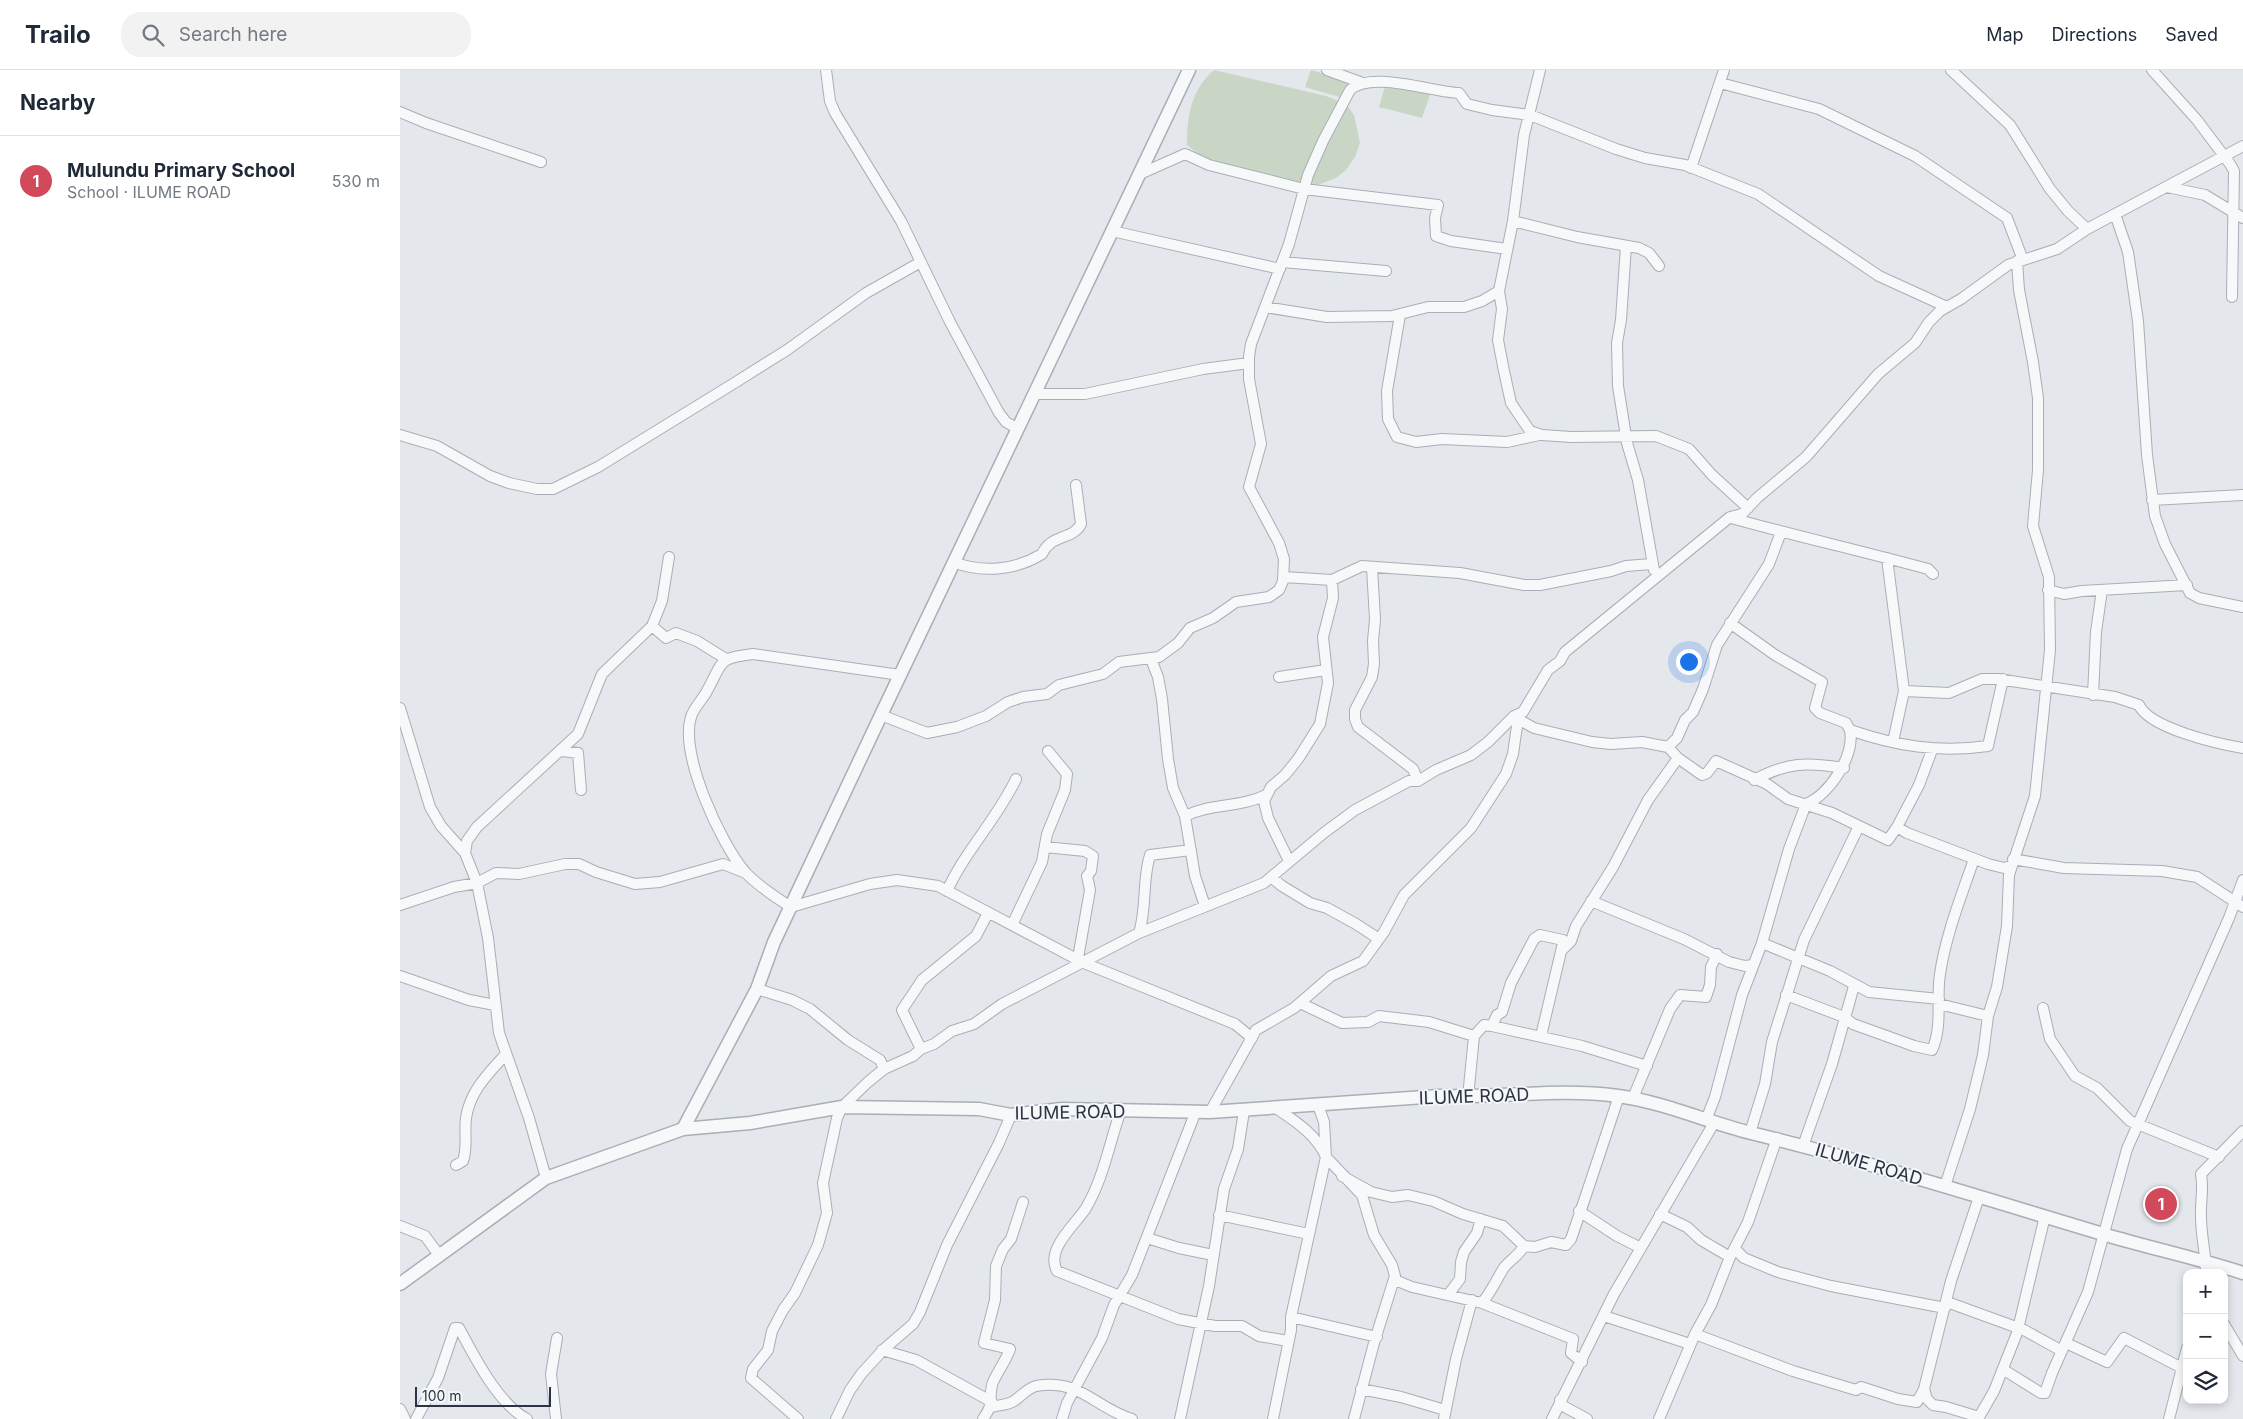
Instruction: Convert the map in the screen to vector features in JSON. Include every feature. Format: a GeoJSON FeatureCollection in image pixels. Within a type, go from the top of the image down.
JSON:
{"type":"FeatureCollection","features":[{"type":"Feature","properties":{"kind":"street"},"geometry":{"type":"LineString","coordinates":[[826,70],[830,101],[835,113],[901,221],[919,263],[999,413],[1006,422],[1018,429]]}},
{"type":"Feature","properties":{"kind":"street"},"geometry":{"type":"LineString","coordinates":[[1327,70],[1360,82]]}},
{"type":"Feature","properties":{"kind":"street"},"geometry":{"type":"LineString","coordinates":[[1540,70],[1524,135],[1513,221],[1499,291],[1502,309],[1498,340],[1511,403],[1530,431],[1542,435],[1571,437],[1656,436],[1689,449],[1712,475],[1748,508]]}},
{"type":"Feature","properties":{"kind":"street"},"geometry":{"type":"LineString","coordinates":[[1691,168],[1724,70]]}},
{"type":"Feature","properties":{"kind":"street"},"geometry":{"type":"LineString","coordinates":[[1951,70],[2010,126],[2050,189],[2068,211],[2087,229]]}},
{"type":"Feature","properties":{"kind":"street"},"geometry":{"type":"LineString","coordinates":[[2152,70],[2198,120],[2230,164],[2235,179],[2232,210],[2232,297]]}},
{"type":"Feature","properties":{"kind":"street"},"geometry":{"type":"LineString","coordinates":[[682,1128],[757,989],[774,942],[952,562],[1035,394],[1187,71]]}},
{"type":"Feature","properties":{"kind":"street"},"geometry":{"type":"LineString","coordinates":[[881,715],[920,731],[942,731],[986,716],[1008,702],[1023,697],[1047,694],[1059,685],[1103,674],[1119,662],[1159,657],[1178,643],[1190,628],[1213,618],[1236,602],[1269,597],[1279,590],[1284,577],[1282,550],[1249,487],[1259,455],[1261,434],[1249,379],[1251,344],[1281,265],[1304,189],[1328,132],[1350,90],[1360,82],[1368,79],[1377,79],[1433,87],[1444,92],[1459,93],[1467,104],[1492,110],[1530,115],[1616,149],[1691,168],[1758,194],[1879,276],[1947,307]]}},
{"type":"Feature","properties":{"kind":"street"},"geometry":{"type":"LineString","coordinates":[[1720,83],[1819,109],[1915,156],[2006,218],[2020,261],[2019,290],[2038,398],[2038,464],[2033,526],[2037,544],[2046,565],[2050,650],[2035,796],[2012,862],[2007,886],[2007,926],[1997,987],[1988,1016],[1977,1084],[1946,1186]]}},
{"type":"Feature","properties":{"kind":"street"},"geometry":{"type":"LineString","coordinates":[[400,112],[426,123],[541,162]]}},
{"type":"Feature","properties":{"kind":"street"},"geometry":{"type":"LineString","coordinates":[[798,1419],[751,1378],[753,1368],[768,1350],[772,1331],[783,1310],[796,1293],[818,1245],[827,1213],[823,1183],[828,1155],[835,1134],[836,1118],[842,1108],[868,1082],[884,1069],[913,1056],[921,1049],[934,1044],[952,1031],[974,1024],[1002,1004],[1081,961],[1139,933],[1205,906],[1251,890],[1272,878],[1288,861],[1354,810],[1409,781],[1418,781],[1436,770],[1471,755],[1523,712],[1548,670],[1560,660],[1565,652],[1730,518],[1742,514],[1757,498],[1806,457],[1878,374],[1916,343],[1934,316],[1998,272],[2020,261],[2048,253],[2087,229],[2243,146]]}},
{"type":"Feature","properties":{"kind":"street"},"geometry":{"type":"LineString","coordinates":[[1140,174],[1185,154],[1209,165],[1304,189],[1438,205],[1435,218],[1436,236],[1452,241],[1507,250]]}},
{"type":"Feature","properties":{"kind":"street"},"geometry":{"type":"LineString","coordinates":[[2167,187],[2205,195],[2243,218]]}},
{"type":"Feature","properties":{"kind":"street"},"geometry":{"type":"LineString","coordinates":[[2115,214],[2128,252],[2138,321],[2152,500],[2159,530],[2190,593],[2199,598],[2243,607]]}},
{"type":"Feature","properties":{"kind":"street"},"geometry":{"type":"LineString","coordinates":[[1513,221],[1645,250],[1659,266]]}},
{"type":"Feature","properties":{"kind":"street"},"geometry":{"type":"LineString","coordinates":[[1112,231],[1281,265],[1386,272]]}},
{"type":"Feature","properties":{"kind":"street"},"geometry":{"type":"LineString","coordinates":[[1626,246],[1622,320],[1617,343],[1618,386],[1626,436],[1642,497],[1652,564],[1656,577]]}},
{"type":"Feature","properties":{"kind":"street"},"geometry":{"type":"LineString","coordinates":[[400,435],[437,446],[490,476],[509,483],[537,489],[552,489],[598,467],[787,350],[866,293],[919,263]]}},
{"type":"Feature","properties":{"kind":"street"},"geometry":{"type":"LineString","coordinates":[[1265,307],[1327,317],[1400,315],[1428,307],[1464,307],[1482,301],[1499,291]]}},
{"type":"Feature","properties":{"kind":"street"},"geometry":{"type":"LineString","coordinates":[[1400,315],[1387,397],[1388,419],[1397,437],[1416,442],[1442,439],[1507,442],[1542,435]]}},
{"type":"Feature","properties":{"kind":"street"},"geometry":{"type":"LineString","coordinates":[[1035,394],[1085,394],[1203,369],[1249,364]]}},
{"type":"Feature","properties":{"kind":"street"},"geometry":{"type":"LineString","coordinates":[[952,562],[975,569],[990,570],[1009,568],[1042,554],[1046,545],[1073,532],[1081,524],[1076,485]]}},
{"type":"Feature","properties":{"kind":"street"},"geometry":{"type":"LineString","coordinates":[[2152,500],[2243,495]]}},
{"type":"Feature","properties":{"kind":"street"},"geometry":{"type":"LineString","coordinates":[[1730,518],[1928,569],[1933,574]]}},
{"type":"Feature","properties":{"kind":"street"},"geometry":{"type":"LineString","coordinates":[[1668,747],[1677,738],[1685,720],[1693,712],[1703,689],[1717,644],[1769,564],[1781,532]]}},
{"type":"Feature","properties":{"kind":"street"},"geometry":{"type":"LineString","coordinates":[[465,853],[467,841],[477,827],[562,751],[578,734],[602,674],[652,626],[662,601],[669,557]]}},
{"type":"Feature","properties":{"kind":"street"},"geometry":{"type":"LineString","coordinates":[[1887,558],[1904,690],[1893,742]]}},
{"type":"Feature","properties":{"kind":"street"},"geometry":{"type":"LineString","coordinates":[[1284,577],[1332,580],[1362,566],[1460,573],[1524,585],[1540,584],[1611,571],[1626,566],[1652,564]]}},
{"type":"Feature","properties":{"kind":"street"},"geometry":{"type":"LineString","coordinates":[[1372,568],[1375,619],[1373,641],[1374,664],[1372,677],[1355,710],[1355,719],[1358,727],[1413,770],[1418,781]]}},
{"type":"Feature","properties":{"kind":"street"},"geometry":{"type":"LineString","coordinates":[[1185,816],[1205,808],[1229,806],[1255,800],[1266,795],[1285,775],[1317,731],[1325,705],[1328,683],[1323,637],[1333,598],[1332,580]]}},
{"type":"Feature","properties":{"kind":"street"},"geometry":{"type":"LineString","coordinates":[[2048,590],[2064,594],[2187,585]]}},
{"type":"Feature","properties":{"kind":"street"},"geometry":{"type":"LineString","coordinates":[[2093,695],[2096,632],[2102,590]]}},
{"type":"Feature","properties":{"kind":"street"},"geometry":{"type":"LineString","coordinates":[[2049,608],[2064,594]]}},
{"type":"Feature","properties":{"kind":"street"},"geometry":{"type":"LineString","coordinates":[[1552,1419],[1560,1400],[1567,1393],[1604,1316],[1640,1248],[1710,1121],[1742,995],[1762,943],[1789,849],[1806,804],[1817,800],[1844,768],[1851,736],[1850,730],[1846,723],[1820,713],[1815,708],[1822,682],[1775,655],[1730,623]]}},
{"type":"Feature","properties":{"kind":"street"},"geometry":{"type":"LineString","coordinates":[[652,626],[666,638],[676,633],[697,641],[726,659]]}},
{"type":"Feature","properties":{"kind":"street"},"geometry":{"type":"LineString","coordinates":[[746,873],[724,842],[699,785],[690,730],[694,711],[707,691],[716,671],[726,659],[753,654],[900,675]]}},
{"type":"Feature","properties":{"kind":"street"},"geometry":{"type":"LineString","coordinates":[[1151,659],[1158,677],[1167,750],[1174,788],[1185,816],[1195,876],[1205,906]]}},
{"type":"Feature","properties":{"kind":"street"},"geometry":{"type":"LineString","coordinates":[[1279,677],[1326,670]]}},
{"type":"Feature","properties":{"kind":"street"},"geometry":{"type":"LineString","coordinates":[[1904,690],[1949,693],[1982,678],[2003,679],[2129,701],[2139,705],[2142,712],[2183,734],[2243,748]]}},
{"type":"Feature","properties":{"kind":"street"},"geometry":{"type":"LineString","coordinates":[[1850,730],[1874,739],[1932,750],[1988,746],[2003,679]]}},
{"type":"Feature","properties":{"kind":"street"},"geometry":{"type":"LineString","coordinates":[[400,708],[432,812],[465,853],[478,883],[488,938],[495,1005],[505,1055],[523,1101],[546,1178]]}},
{"type":"Feature","properties":{"kind":"street"},"geometry":{"type":"LineString","coordinates":[[1516,718],[1534,728],[1592,742],[1611,744],[1642,742],[1668,747],[1678,758],[1702,775],[1707,773],[1716,761],[1754,780],[1767,784],[1788,799],[1832,813],[1888,840],[1919,785],[1932,750]]}},
{"type":"Feature","properties":{"kind":"street"},"geometry":{"type":"LineString","coordinates":[[1210,1112],[1256,1030],[1300,1003],[1331,976],[1363,961],[1379,940],[1404,895],[1461,840],[1506,774],[1513,754],[1516,718]]}},
{"type":"Feature","properties":{"kind":"street"},"geometry":{"type":"LineString","coordinates":[[562,751],[578,753],[581,790]]}},
{"type":"Feature","properties":{"kind":"street"},"geometry":{"type":"LineString","coordinates":[[1012,925],[1035,880],[1047,834],[1065,790],[1067,778],[1064,769],[1048,751]]}},
{"type":"Feature","properties":{"kind":"street"},"geometry":{"type":"LineString","coordinates":[[1564,940],[1563,949],[1571,941],[1576,926],[1612,867],[1648,800],[1678,758]]}},
{"type":"Feature","properties":{"kind":"street"},"geometry":{"type":"LineString","coordinates":[[1754,780],[1774,769],[1792,764],[1817,764],[1844,768]]}},
{"type":"Feature","properties":{"kind":"street"},"geometry":{"type":"LineString","coordinates":[[947,891],[958,868],[993,820],[1016,779]]}},
{"type":"Feature","properties":{"kind":"street"},"geometry":{"type":"LineString","coordinates":[[1266,795],[1265,808],[1288,861]]}},
{"type":"Feature","properties":{"kind":"street"},"geometry":{"type":"LineString","coordinates":[[1750,1133],[1765,1084],[1772,1042],[1806,933],[1859,826]]}},
{"type":"Feature","properties":{"kind":"street"},"geometry":{"type":"LineString","coordinates":[[1897,827],[1922,840],[2004,868],[2012,862],[2064,868],[2176,873],[2198,878],[2239,904]]}},
{"type":"Feature","properties":{"kind":"street"},"geometry":{"type":"LineString","coordinates":[[1045,847],[1085,851],[1093,856],[1091,871],[1087,876],[1090,890],[1081,961]]}},
{"type":"Feature","properties":{"kind":"street"},"geometry":{"type":"LineString","coordinates":[[1139,933],[1144,915],[1147,868],[1150,855],[1191,850]]}},
{"type":"Feature","properties":{"kind":"street"},"geometry":{"type":"LineString","coordinates":[[1786,995],[1844,1017],[1853,1024],[1928,1051],[1933,1048],[1940,1012],[1939,978],[1947,936],[1974,859]]}},
{"type":"Feature","properties":{"kind":"street"},"geometry":{"type":"LineString","coordinates":[[400,905],[454,887],[478,883],[496,873],[519,874],[553,865],[574,863],[635,884],[660,882],[723,864],[746,873],[791,907]]}},
{"type":"Feature","properties":{"kind":"street"},"geometry":{"type":"LineString","coordinates":[[1272,878],[1310,903],[1342,916],[1379,940]]}},
{"type":"Feature","properties":{"kind":"street"},"geometry":{"type":"LineString","coordinates":[[791,907],[870,884],[897,880],[923,883],[947,891],[1081,961],[1235,1024],[1252,1038]]}},
{"type":"Feature","properties":{"kind":"street"},"geometry":{"type":"LineString","coordinates":[[2004,1370],[2044,1394],[2088,1292],[2127,1149],[2239,904],[2243,880]]}},
{"type":"Feature","properties":{"kind":"street"},"geometry":{"type":"LineString","coordinates":[[1591,901],[1717,954],[1729,962],[1744,966],[1753,965]]}},
{"type":"Feature","properties":{"kind":"street"},"geometry":{"type":"LineString","coordinates":[[921,1049],[902,1010],[922,980],[976,936],[988,913]]}},
{"type":"Feature","properties":{"kind":"street"},"geometry":{"type":"LineString","coordinates":[[1492,1026],[1497,1015],[1502,1012],[1511,983],[1534,939],[1540,935],[1564,940]]}},
{"type":"Feature","properties":{"kind":"street"},"geometry":{"type":"LineString","coordinates":[[1541,1036],[1564,940]]}},
{"type":"Feature","properties":{"kind":"street"},"geometry":{"type":"LineString","coordinates":[[1762,943],[1830,971],[1854,986],[1869,992],[1939,1002],[1988,1016]]}},
{"type":"Feature","properties":{"kind":"street"},"geometry":{"type":"LineString","coordinates":[[1633,1098],[1670,1009],[1680,995],[1706,997],[1710,985],[1711,967],[1717,954]]}},
{"type":"Feature","properties":{"kind":"street"},"geometry":{"type":"LineString","coordinates":[[400,976],[469,1000],[495,1005]]}},
{"type":"Feature","properties":{"kind":"street"},"geometry":{"type":"LineString","coordinates":[[1803,1146],[1832,1064],[1854,986]]}},
{"type":"Feature","properties":{"kind":"street"},"geometry":{"type":"LineString","coordinates":[[757,989],[792,1000],[810,1009],[848,1040],[880,1060],[884,1069]]}},
{"type":"Feature","properties":{"kind":"street"},"geometry":{"type":"LineString","coordinates":[[1300,1003],[1342,1023],[1362,1023],[1380,1016],[1429,1022],[1474,1036]]}},
{"type":"Feature","properties":{"kind":"street"},"geometry":{"type":"LineString","coordinates":[[2043,1008],[2050,1039],[2071,1072],[2097,1088],[2118,1110],[2138,1124],[2220,1156]]}},
{"type":"Feature","properties":{"kind":"street"},"geometry":{"type":"LineString","coordinates":[[1468,1097],[1474,1036],[1484,1025],[1541,1036],[1647,1066]]}},
{"type":"Feature","properties":{"kind":"street"},"geometry":{"type":"LineString","coordinates":[[456,1165],[463,1161],[466,1152],[466,1118],[476,1087],[505,1055]]}},
{"type":"Feature","properties":{"kind":"street","name":"ILUME ROAD"},"geometry":{"type":"LineString","coordinates":[[400,1284],[546,1178],[682,1128],[750,1122],[842,1108],[979,1109],[1011,1114],[1062,1109],[1210,1112],[1440,1096],[1468,1097],[1552,1092],[1633,1098],[1750,1133],[1777,1138],[1946,1186],[2206,1267],[2243,1273]]}},
{"type":"Feature","properties":{"kind":"street"},"geometry":{"type":"LineString","coordinates":[[1342,1176],[1371,1192],[1392,1198],[1408,1195],[1428,1200],[1503,1226],[1524,1246],[1535,1247],[1551,1242],[1566,1245],[1571,1239],[1619,1096]]}},
{"type":"Feature","properties":{"kind":"street"},"geometry":{"type":"LineString","coordinates":[[1273,1419],[1291,1318],[1326,1157],[1324,1122],[1318,1105]]}},
{"type":"Feature","properties":{"kind":"street"},"geometry":{"type":"LineString","coordinates":[[1276,1108],[1308,1132],[1342,1176],[1362,1195],[1374,1235],[1392,1266],[1395,1280],[1361,1389],[1354,1419]]}},
{"type":"Feature","properties":{"kind":"street"},"geometry":{"type":"LineString","coordinates":[[1121,1110],[1100,1182],[1086,1207],[1059,1245],[1054,1263],[1057,1271],[1120,1294],[1160,1313],[1215,1326],[1242,1326],[1259,1336],[1288,1341]]}},
{"type":"Feature","properties":{"kind":"street"},"geometry":{"type":"LineString","coordinates":[[1062,1419],[1102,1338],[1120,1294],[1132,1275],[1196,1111]]}},
{"type":"Feature","properties":{"kind":"street"},"geometry":{"type":"LineString","coordinates":[[1180,1419],[1201,1323],[1224,1189],[1238,1150],[1244,1111]]}},
{"type":"Feature","properties":{"kind":"street"},"geometry":{"type":"LineString","coordinates":[[836,1419],[850,1390],[882,1350],[913,1324],[920,1312],[947,1245],[999,1143],[1011,1114]]}},
{"type":"Feature","properties":{"kind":"street"},"geometry":{"type":"LineString","coordinates":[[2206,1267],[2201,1220],[2200,1198],[2203,1185],[2201,1174],[2210,1162],[2220,1156],[2243,1131]]}},
{"type":"Feature","properties":{"kind":"street"},"geometry":{"type":"LineString","coordinates":[[1659,1419],[1690,1344],[1711,1305],[1732,1253],[1748,1222],[1777,1138]]}},
{"type":"Feature","properties":{"kind":"street"},"geometry":{"type":"LineString","coordinates":[[1695,1334],[1793,1370],[1856,1390],[1861,1387],[1915,1403],[1919,1400],[1924,1389],[1946,1305],[1979,1197]]}},
{"type":"Feature","properties":{"kind":"street"},"geometry":{"type":"LineString","coordinates":[[983,1419],[992,1404],[992,1384],[1005,1364],[1010,1349],[984,1344],[995,1300],[996,1266],[1003,1249],[1011,1239],[1023,1202]]}},
{"type":"Feature","properties":{"kind":"street"},"geometry":{"type":"LineString","coordinates":[[1579,1211],[1640,1248]]}},
{"type":"Feature","properties":{"kind":"street"},"geometry":{"type":"LineString","coordinates":[[1660,1214],[1687,1227],[1701,1240],[1778,1272],[1831,1286],[1946,1305],[2018,1328],[2107,1362],[2124,1338],[2182,1368]]}},
{"type":"Feature","properties":{"kind":"street"},"geometry":{"type":"LineString","coordinates":[[1219,1216],[1309,1234]]}},
{"type":"Feature","properties":{"kind":"street"},"geometry":{"type":"LineString","coordinates":[[1924,1389],[1927,1399],[1934,1406],[1946,1407],[1979,1418],[2004,1370],[2018,1328],[2044,1216]]}},
{"type":"Feature","properties":{"kind":"street"},"geometry":{"type":"LineString","coordinates":[[1448,1295],[1460,1279],[1460,1262],[1464,1252],[1477,1233],[1481,1219]]}},
{"type":"Feature","properties":{"kind":"street"},"geometry":{"type":"LineString","coordinates":[[400,1226],[425,1236],[439,1255]]}},
{"type":"Feature","properties":{"kind":"street"},"geometry":{"type":"LineString","coordinates":[[1147,1238],[1179,1248],[1213,1255]]}},
{"type":"Feature","properties":{"kind":"street"},"geometry":{"type":"LineString","coordinates":[[1361,1389],[1401,1397],[1445,1415],[1456,1359],[1477,1302],[1499,1280],[1504,1267],[1517,1258],[1524,1246]]}},
{"type":"Feature","properties":{"kind":"street"},"geometry":{"type":"LineString","coordinates":[[1395,1280],[1477,1302],[1573,1339],[1571,1353],[1582,1362]]}},
{"type":"Feature","properties":{"kind":"street"},"geometry":{"type":"LineString","coordinates":[[1604,1316],[1690,1344]]}},
{"type":"Feature","properties":{"kind":"street"},"geometry":{"type":"LineString","coordinates":[[1291,1318],[1377,1336]]}},
{"type":"Feature","properties":{"kind":"street"},"geometry":{"type":"LineString","coordinates":[[416,1419],[438,1378],[455,1328],[459,1328],[480,1365],[506,1401],[527,1419]]}},
{"type":"Feature","properties":{"kind":"street"},"geometry":{"type":"LineString","coordinates":[[2228,1331],[2243,1356]]}},
{"type":"Feature","properties":{"kind":"street"},"geometry":{"type":"LineString","coordinates":[[556,1419],[551,1374],[557,1338]]}},
{"type":"Feature","properties":{"kind":"street"},"geometry":{"type":"LineString","coordinates":[[882,1350],[916,1360],[992,1404],[1012,1402],[1034,1386],[1056,1385],[1076,1389],[1110,1409],[1132,1419]]}},
{"type":"Feature","properties":{"kind":"street"},"geometry":{"type":"LineString","coordinates":[[2169,1419],[2184,1359]]}},
{"type":"Feature","properties":{"kind":"street"},"geometry":{"type":"LineString","coordinates":[[1560,1400],[1563,1406],[1587,1419]]}},
{"type":"Feature","properties":{"kind":"street"},"geometry":{"type":"LineString","coordinates":[[400,1409],[405,1419]]}},
{"type":"Feature","properties":{"kind":"green space"},"geometry":{"type":"Polygon","coordinates":[[[1214,70],[1326,96],[1346,104],[1354,115],[1360,143],[1355,157],[1346,170],[1336,178],[1312,187],[1204,159],[1187,145],[1189,114],[1200,86],[1214,70]]]}},
{"type":"Feature","properties":{"kind":"green space"},"geometry":{"type":"Polygon","coordinates":[[[1311,70],[1348,81],[1343,98],[1305,87],[1311,70]]]}},
{"type":"Feature","properties":{"kind":"green space"},"geometry":{"type":"Polygon","coordinates":[[[1386,83],[1431,92],[1422,118],[1379,107],[1386,83]]]}},
{"type":"Feature","properties":{"kind":"place","name":"Mulundu Primary School"},"geometry":{"type":"Point","coordinates":[2161,1204]}}]}
